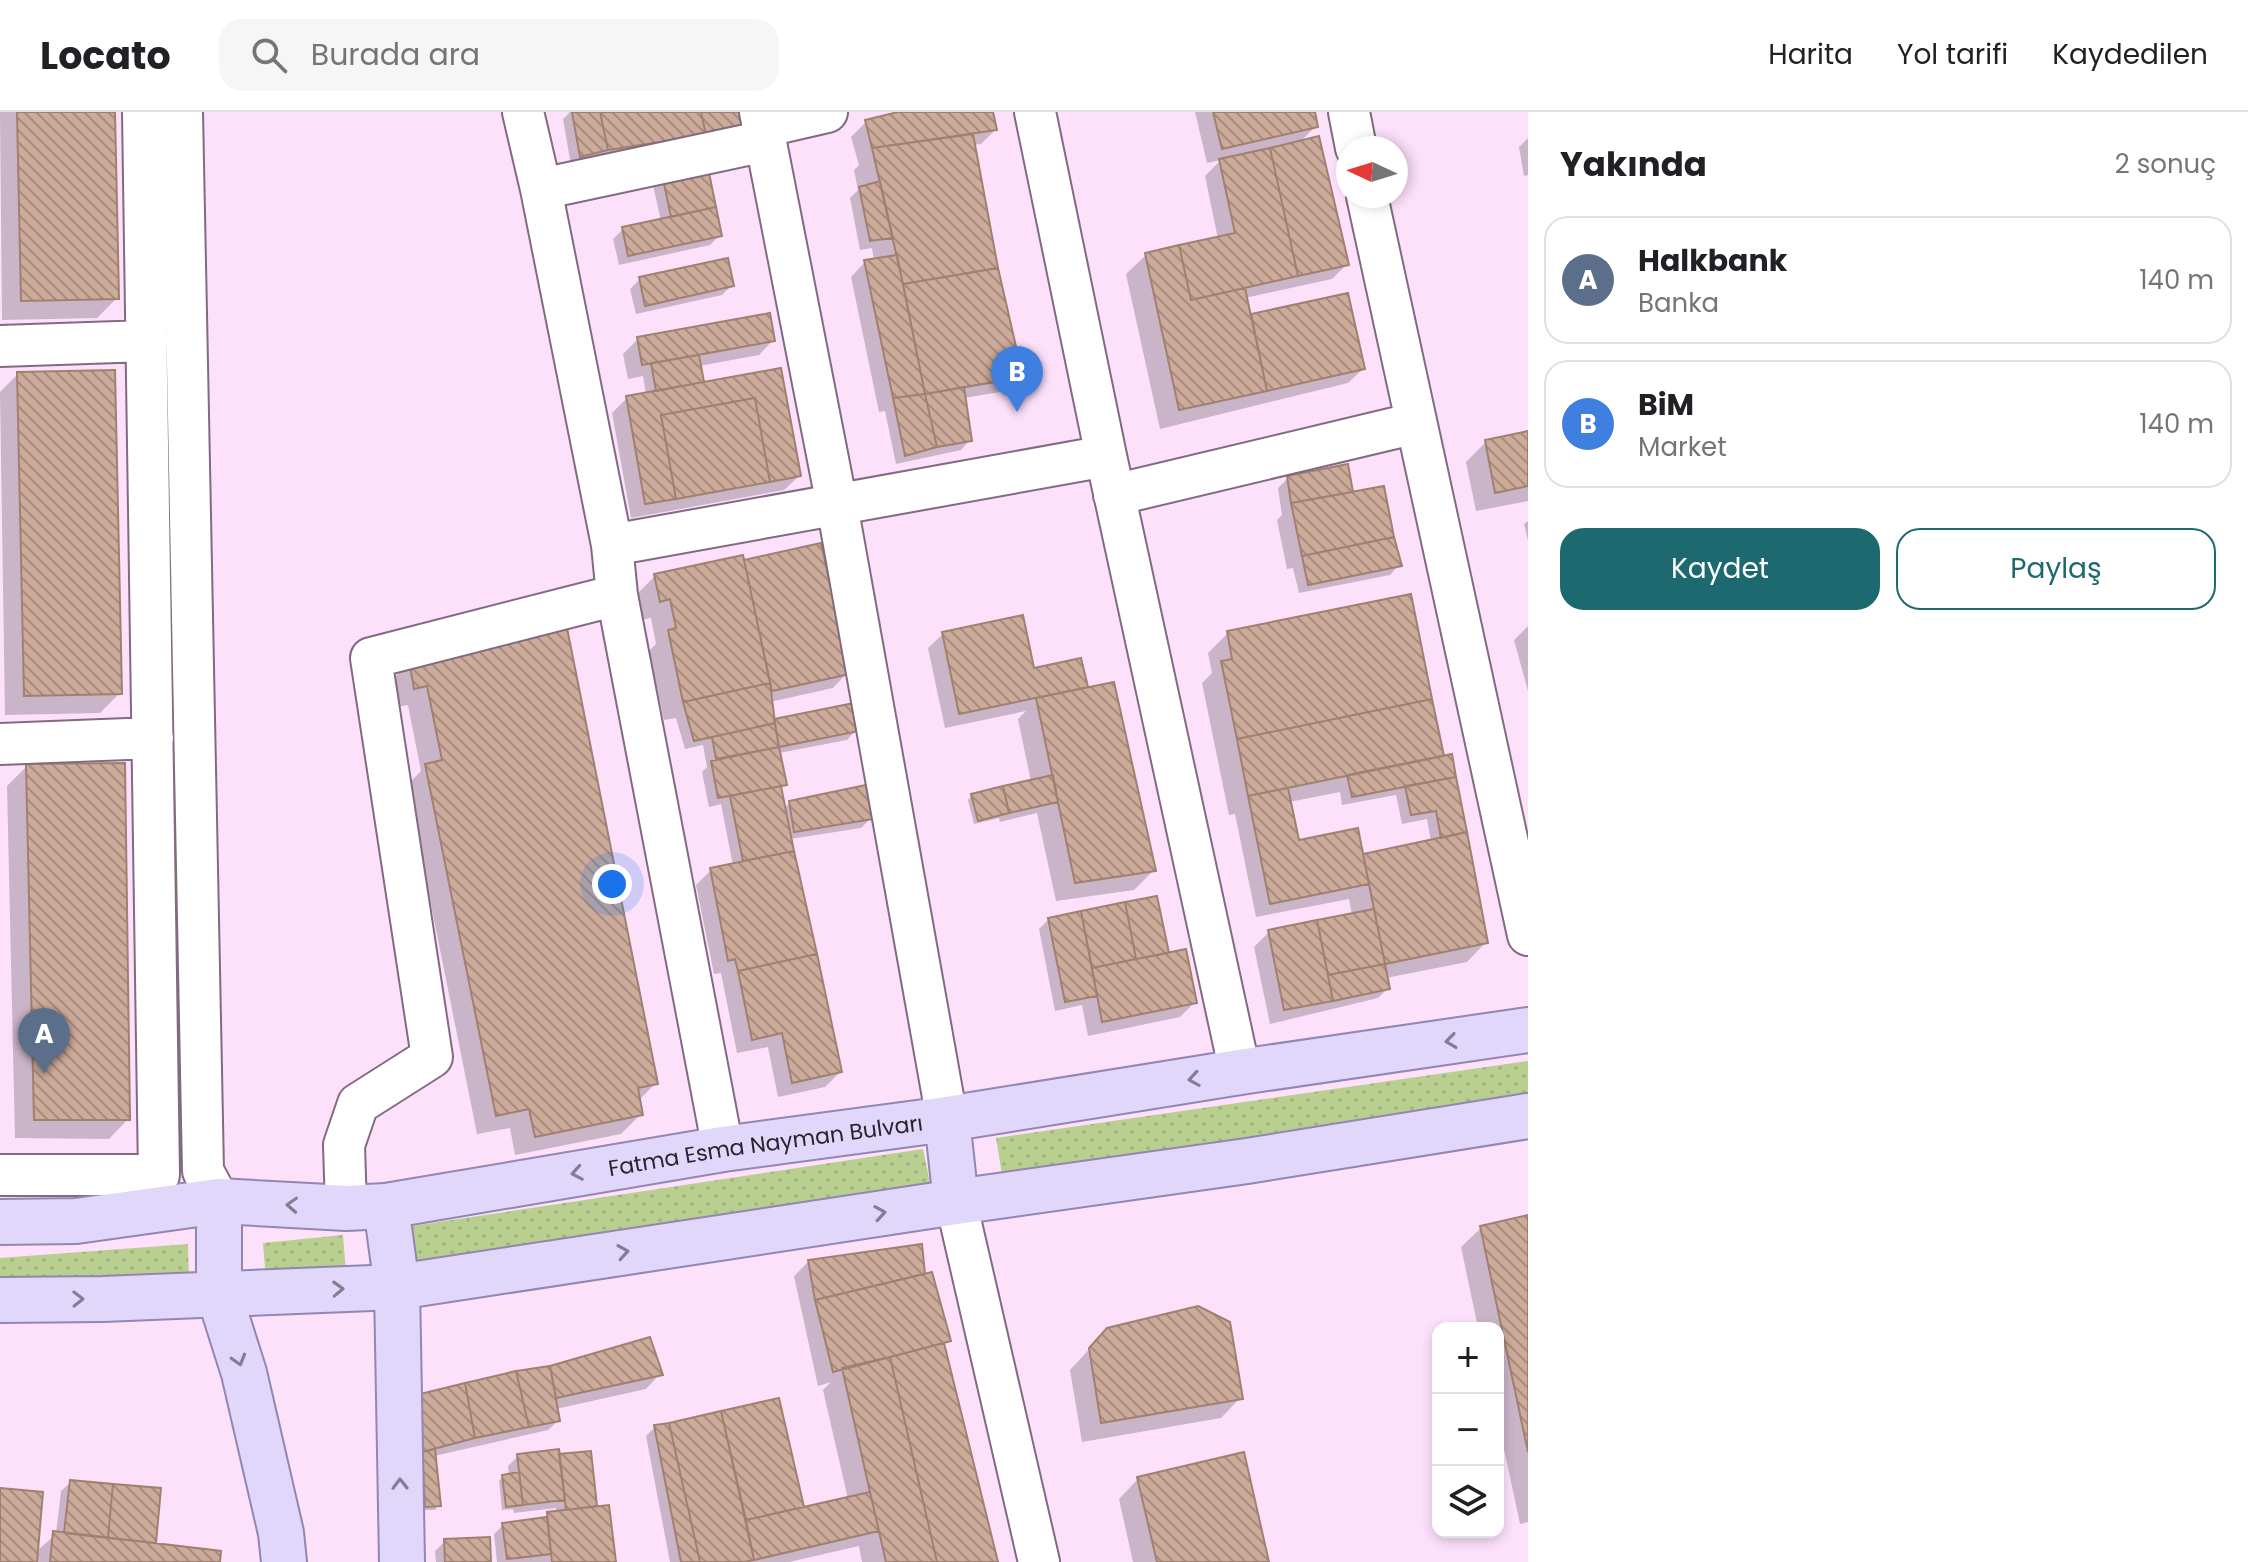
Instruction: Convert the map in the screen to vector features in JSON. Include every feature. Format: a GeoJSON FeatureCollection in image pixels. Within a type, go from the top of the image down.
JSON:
{"type":"FeatureCollection","features":[{"type":"Feature","properties":{"kind":"main road","name":"Fatma Esma Nayman Bulvarı"},"geometry":{"type":"LineString","coordinates":[[0,1222],[76,1221],[219,1201],[366,1207],[723,1149],[947,1119],[1528,1030]]}},
{"type":"Feature","properties":{"kind":"main road"},"geometry":{"type":"LineString","coordinates":[[0,1300],[397,1287],[1247,1161],[1528,1116]]}},
{"type":"Feature","properties":{"kind":"main road"},"geometry":{"type":"LineString","coordinates":[[947,1119],[956,1202]]}},
{"type":"Feature","properties":{"kind":"main road"},"geometry":{"type":"LineString","coordinates":[[219,1201],[219,1294],[244,1373],[281,1533],[284,1562]]}},
{"type":"Feature","properties":{"kind":"main road"},"geometry":{"type":"LineString","coordinates":[[366,1207],[397,1287],[402,1562]]}},
{"type":"Feature","properties":{"kind":"street"},"geometry":{"type":"LineString","coordinates":[[0,1175],[159,1175],[143,112]]}},
{"type":"Feature","properties":{"kind":"street"},"geometry":{"type":"LineString","coordinates":[[182,112],[203,1171],[219,1201]]}},
{"type":"Feature","properties":{"kind":"street"},"geometry":{"type":"LineString","coordinates":[[523,112],[612,545],[617,595],[723,1149]]}},
{"type":"Feature","properties":{"kind":"street"},"geometry":{"type":"LineString","coordinates":[[541,189],[762,127],[827,112]]}},
{"type":"Feature","properties":{"kind":"street"},"geometry":{"type":"LineString","coordinates":[[1035,112],[1114,495],[1240,1072]]}},
{"type":"Feature","properties":{"kind":"street"},"geometry":{"type":"LineString","coordinates":[[1349,112],[1354,136]]}},
{"type":"Feature","properties":{"kind":"street"},"geometry":{"type":"LineString","coordinates":[[762,127],[837,505],[947,1119]]}},
{"type":"Feature","properties":{"kind":"street"},"geometry":{"type":"LineString","coordinates":[[1370,208],[1528,935]]}},
{"type":"Feature","properties":{"kind":"street"},"geometry":{"type":"LineString","coordinates":[[0,346],[147,341]]}},
{"type":"Feature","properties":{"kind":"street"},"geometry":{"type":"LineString","coordinates":[[1114,495],[1416,423]]}},
{"type":"Feature","properties":{"kind":"street"},"geometry":{"type":"LineString","coordinates":[[612,545],[1106,456]]}},
{"type":"Feature","properties":{"kind":"street"},"geometry":{"type":"LineString","coordinates":[[366,1207],[344,1145],[358,1104],[432,1057],[371,658],[617,595]]}},
{"type":"Feature","properties":{"kind":"street"},"geometry":{"type":"LineString","coordinates":[[0,744],[153,738]]}},
{"type":"Feature","properties":{"kind":"street"},"geometry":{"type":"LineString","coordinates":[[956,1202],[1039,1562]]}},
{"type":"Feature","properties":{"kind":"green space"},"geometry":{"type":"Polygon","coordinates":[[[1528,1061],[1528,1096],[1002,1174],[996,1138],[1528,1061]]]}},
{"type":"Feature","properties":{"kind":"green space"},"geometry":{"type":"Polygon","coordinates":[[[923,1149],[931,1188],[417,1264],[412,1226],[923,1149]]]}},
{"type":"Feature","properties":{"kind":"green space"},"geometry":{"type":"Polygon","coordinates":[[[343,1235],[346,1273],[266,1280],[263,1243],[343,1235]]]}},
{"type":"Feature","properties":{"kind":"green space"},"geometry":{"type":"Polygon","coordinates":[[[188,1244],[189,1282],[0,1282],[0,1258],[188,1244]]]}},
{"type":"Feature","properties":{"kind":"building"},"geometry":{"type":"Polygon","coordinates":[[[17,112],[115,112],[119,299],[21,301],[17,112]]]}},
{"type":"Feature","properties":{"kind":"building"},"geometry":{"type":"Polygon","coordinates":[[[572,112],[600,112],[608,150],[580,157],[572,112]]]}},
{"type":"Feature","properties":{"kind":"building"},"geometry":{"type":"Polygon","coordinates":[[[600,112],[701,112],[706,135],[608,150],[600,112]]]}},
{"type":"Feature","properties":{"kind":"building"},"geometry":{"type":"Polygon","coordinates":[[[701,112],[741,112],[742,130],[706,135],[701,112]]]}},
{"type":"Feature","properties":{"kind":"building"},"geometry":{"type":"Polygon","coordinates":[[[898,112],[993,112],[997,130],[872,148],[865,120],[898,112]]]}},
{"type":"Feature","properties":{"kind":"building"},"geometry":{"type":"Polygon","coordinates":[[[1213,112],[1315,112],[1318,127],[1222,149],[1213,112]]]}},
{"type":"Feature","properties":{"kind":"building"},"geometry":{"type":"Polygon","coordinates":[[[973,134],[998,268],[903,284],[872,148],[973,134]]]}},
{"type":"Feature","properties":{"kind":"building"},"geometry":{"type":"Polygon","coordinates":[[[1319,136],[1349,265],[1298,276],[1270,148],[1319,136]]]}},
{"type":"Feature","properties":{"kind":"building"},"geometry":{"type":"Polygon","coordinates":[[[1270,148],[1298,276],[1191,300],[1179,245],[1235,233],[1219,159],[1270,148]]]}},
{"type":"Feature","properties":{"kind":"building"},"geometry":{"type":"Polygon","coordinates":[[[707,163],[716,207],[671,217],[662,174],[707,163]]]}},
{"type":"Feature","properties":{"kind":"building"},"geometry":{"type":"Polygon","coordinates":[[[880,181],[893,238],[870,241],[859,187],[880,181]]]}},
{"type":"Feature","properties":{"kind":"building"},"geometry":{"type":"Polygon","coordinates":[[[716,207],[722,236],[628,256],[622,227],[716,207]]]}},
{"type":"Feature","properties":{"kind":"building"},"geometry":{"type":"Polygon","coordinates":[[[1179,245],[1191,300],[1245,288],[1267,391],[1179,410],[1145,253],[1179,245]]]}},
{"type":"Feature","properties":{"kind":"building"},"geometry":{"type":"Polygon","coordinates":[[[897,255],[925,394],[893,398],[864,260],[897,255]]]}},
{"type":"Feature","properties":{"kind":"building"},"geometry":{"type":"Polygon","coordinates":[[[728,258],[734,286],[645,306],[639,277],[728,258]]]}},
{"type":"Feature","properties":{"kind":"building"},"geometry":{"type":"Polygon","coordinates":[[[998,268],[1023,377],[925,394],[903,284],[998,268]]]}},
{"type":"Feature","properties":{"kind":"building"},"geometry":{"type":"Polygon","coordinates":[[[1348,293],[1365,369],[1267,391],[1251,314],[1348,293]]]}},
{"type":"Feature","properties":{"kind":"building"},"geometry":{"type":"Polygon","coordinates":[[[770,313],[775,341],[642,365],[637,337],[770,313]]]}},
{"type":"Feature","properties":{"kind":"building"},"geometry":{"type":"Polygon","coordinates":[[[699,355],[704,382],[656,391],[651,363],[699,355]]]}},
{"type":"Feature","properties":{"kind":"building"},"geometry":{"type":"Polygon","coordinates":[[[781,368],[801,476],[770,482],[755,398],[661,415],[676,499],[645,504],[626,396],[781,368]]]}},
{"type":"Feature","properties":{"kind":"building"},"geometry":{"type":"Polygon","coordinates":[[[115,370],[122,694],[24,696],[17,372],[115,370]]]}},
{"type":"Feature","properties":{"kind":"building"},"geometry":{"type":"Polygon","coordinates":[[[964,387],[972,441],[937,447],[925,394],[964,387]]]}},
{"type":"Feature","properties":{"kind":"building"},"geometry":{"type":"Polygon","coordinates":[[[925,394],[937,447],[905,456],[893,398],[925,394]]]}},
{"type":"Feature","properties":{"kind":"building"},"geometry":{"type":"Polygon","coordinates":[[[755,398],[770,482],[676,499],[661,415],[755,398]]]}},
{"type":"Feature","properties":{"kind":"building"},"geometry":{"type":"Polygon","coordinates":[[[1528,431],[1528,486],[1495,493],[1485,440],[1528,431]]]}},
{"type":"Feature","properties":{"kind":"building"},"geometry":{"type":"Polygon","coordinates":[[[1348,464],[1353,492],[1291,503],[1287,476],[1348,464]]]}},
{"type":"Feature","properties":{"kind":"building"},"geometry":{"type":"Polygon","coordinates":[[[1384,486],[1394,537],[1302,556],[1291,503],[1384,486]]]}},
{"type":"Feature","properties":{"kind":"building"},"geometry":{"type":"Polygon","coordinates":[[[1394,537],[1402,566],[1308,585],[1302,556],[1394,537]]]}},
{"type":"Feature","properties":{"kind":"building"},"geometry":{"type":"Polygon","coordinates":[[[821,543],[850,674],[772,691],[744,560],[821,543]]]}},
{"type":"Feature","properties":{"kind":"building"},"geometry":{"type":"Polygon","coordinates":[[[743,555],[770,683],[683,702],[668,630],[676,628],[670,599],[660,602],[654,574],[743,555]]]}},
{"type":"Feature","properties":{"kind":"building"},"geometry":{"type":"Polygon","coordinates":[[[1411,594],[1432,699],[1237,739],[1221,661],[1232,659],[1227,631],[1411,594]]]}},
{"type":"Feature","properties":{"kind":"building"},"geometry":{"type":"Polygon","coordinates":[[[1023,615],[1034,668],[1081,658],[1088,687],[959,714],[942,632],[1023,615]]]}},
{"type":"Feature","properties":{"kind":"building"},"geometry":{"type":"Polygon","coordinates":[[[567,628],[658,1084],[638,1088],[643,1115],[535,1137],[529,1109],[496,1116],[425,764],[442,760],[427,686],[414,689],[409,660],[567,628]]]}},
{"type":"Feature","properties":{"kind":"building"},"geometry":{"type":"Polygon","coordinates":[[[1114,682],[1156,871],[1075,883],[1036,698],[1114,682]]]}},
{"type":"Feature","properties":{"kind":"building"},"geometry":{"type":"Polygon","coordinates":[[[770,683],[775,723],[694,741],[683,702],[770,683]]]}},
{"type":"Feature","properties":{"kind":"building"},"geometry":{"type":"Polygon","coordinates":[[[1432,699],[1444,756],[1248,796],[1237,739],[1432,699]]]}},
{"type":"Feature","properties":{"kind":"building"},"geometry":{"type":"Polygon","coordinates":[[[854,703],[859,731],[779,747],[774,719],[854,703]]]}},
{"type":"Feature","properties":{"kind":"building"},"geometry":{"type":"Polygon","coordinates":[[[775,723],[779,747],[716,759],[712,737],[775,723]]]}},
{"type":"Feature","properties":{"kind":"building"},"geometry":{"type":"Polygon","coordinates":[[[779,747],[787,785],[718,798],[711,761],[779,747]]]}},
{"type":"Feature","properties":{"kind":"building"},"geometry":{"type":"Polygon","coordinates":[[[1452,754],[1456,777],[1352,797],[1347,775],[1452,754]]]}},
{"type":"Feature","properties":{"kind":"building"},"geometry":{"type":"Polygon","coordinates":[[[125,763],[130,1120],[34,1120],[26,764],[125,763]]]}},
{"type":"Feature","properties":{"kind":"building"},"geometry":{"type":"Polygon","coordinates":[[[1053,775],[1058,802],[1009,813],[1003,786],[1053,775]]]}},
{"type":"Feature","properties":{"kind":"building"},"geometry":{"type":"Polygon","coordinates":[[[1456,777],[1467,832],[1441,838],[1436,811],[1411,815],[1405,786],[1456,777]]]}},
{"type":"Feature","properties":{"kind":"building"},"geometry":{"type":"Polygon","coordinates":[[[866,785],[873,819],[794,832],[789,801],[866,785]]]}},
{"type":"Feature","properties":{"kind":"building"},"geometry":{"type":"Polygon","coordinates":[[[781,786],[794,851],[743,861],[730,796],[781,786]]]}},
{"type":"Feature","properties":{"kind":"building"},"geometry":{"type":"Polygon","coordinates":[[[1003,786],[1009,813],[978,821],[971,794],[1003,786]]]}},
{"type":"Feature","properties":{"kind":"building"},"geometry":{"type":"Polygon","coordinates":[[[1288,788],[1299,840],[1358,828],[1369,884],[1270,904],[1248,796],[1288,788]]]}},
{"type":"Feature","properties":{"kind":"building"},"geometry":{"type":"Polygon","coordinates":[[[1467,832],[1488,943],[1385,964],[1363,854],[1467,832]]]}},
{"type":"Feature","properties":{"kind":"building"},"geometry":{"type":"Polygon","coordinates":[[[794,851],[817,954],[738,971],[735,959],[728,961],[710,868],[794,851]]]}},
{"type":"Feature","properties":{"kind":"building"},"geometry":{"type":"Polygon","coordinates":[[[1157,896],[1169,953],[1136,959],[1125,902],[1157,896]]]}},
{"type":"Feature","properties":{"kind":"building"},"geometry":{"type":"Polygon","coordinates":[[[1125,902],[1136,959],[1092,968],[1081,911],[1125,902]]]}},
{"type":"Feature","properties":{"kind":"building"},"geometry":{"type":"Polygon","coordinates":[[[1374,909],[1385,964],[1328,975],[1317,920],[1374,909]]]}},
{"type":"Feature","properties":{"kind":"building"},"geometry":{"type":"Polygon","coordinates":[[[1081,911],[1097,996],[1065,1002],[1048,918],[1081,911]]]}},
{"type":"Feature","properties":{"kind":"building"},"geometry":{"type":"Polygon","coordinates":[[[1317,920],[1333,1001],[1284,1010],[1268,930],[1317,920]]]}},
{"type":"Feature","properties":{"kind":"building"},"geometry":{"type":"Polygon","coordinates":[[[1186,949],[1197,1003],[1102,1022],[1092,968],[1186,949]]]}},
{"type":"Feature","properties":{"kind":"building"},"geometry":{"type":"Polygon","coordinates":[[[817,954],[842,1072],[792,1083],[782,1033],[752,1040],[738,971],[817,954]]]}},
{"type":"Feature","properties":{"kind":"building"},"geometry":{"type":"Polygon","coordinates":[[[1385,964],[1390,989],[1333,1001],[1328,975],[1385,964]]]}},
{"type":"Feature","properties":{"kind":"building"},"geometry":{"type":"Polygon","coordinates":[[[1528,1215],[1528,1452],[1504,1339],[1504,1322],[1500,1322],[1480,1226],[1528,1215]]]}},
{"type":"Feature","properties":{"kind":"building"},"geometry":{"type":"Polygon","coordinates":[[[922,1244],[925,1274],[815,1300],[808,1260],[922,1244]]]}},
{"type":"Feature","properties":{"kind":"building"},"geometry":{"type":"Polygon","coordinates":[[[932,1272],[951,1341],[833,1372],[815,1300],[932,1272]]]}},
{"type":"Feature","properties":{"kind":"building"},"geometry":{"type":"Polygon","coordinates":[[[1198,1306],[1230,1322],[1243,1399],[1101,1423],[1089,1348],[1107,1328],[1198,1306]]]}},
{"type":"Feature","properties":{"kind":"building"},"geometry":{"type":"Polygon","coordinates":[[[650,1337],[663,1375],[556,1398],[550,1366],[650,1337]]]}},
{"type":"Feature","properties":{"kind":"building"},"geometry":{"type":"Polygon","coordinates":[[[944,1343],[998,1562],[937,1562],[890,1357],[944,1343]]]}},
{"type":"Feature","properties":{"kind":"building"},"geometry":{"type":"Polygon","coordinates":[[[890,1357],[937,1562],[886,1562],[842,1368],[890,1357]]]}},
{"type":"Feature","properties":{"kind":"building"},"geometry":{"type":"Polygon","coordinates":[[[550,1366],[560,1421],[529,1427],[516,1371],[550,1366]]]}},
{"type":"Feature","properties":{"kind":"building"},"geometry":{"type":"Polygon","coordinates":[[[516,1371],[529,1427],[475,1438],[465,1383],[516,1371]]]}},
{"type":"Feature","properties":{"kind":"building"},"geometry":{"type":"Polygon","coordinates":[[[465,1383],[475,1438],[422,1452],[408,1397],[465,1383]]]}},
{"type":"Feature","properties":{"kind":"building"},"geometry":{"type":"Polygon","coordinates":[[[779,1398],[804,1507],[746,1520],[721,1411],[779,1398]]]}},
{"type":"Feature","properties":{"kind":"building"},"geometry":{"type":"Polygon","coordinates":[[[721,1411],[754,1560],[744,1562],[700,1562],[669,1423],[721,1411]]]}},
{"type":"Feature","properties":{"kind":"building"},"geometry":{"type":"Polygon","coordinates":[[[669,1423],[700,1562],[681,1562],[654,1425],[669,1423]]]}},
{"type":"Feature","properties":{"kind":"building"},"geometry":{"type":"Polygon","coordinates":[[[435,1449],[441,1506],[425,1507],[422,1452],[435,1449]]]}},
{"type":"Feature","properties":{"kind":"building"},"geometry":{"type":"Polygon","coordinates":[[[559,1449],[565,1500],[523,1505],[517,1454],[559,1449]]]}},
{"type":"Feature","properties":{"kind":"building"},"geometry":{"type":"Polygon","coordinates":[[[591,1451],[597,1506],[566,1510],[559,1454],[591,1451]]]}},
{"type":"Feature","properties":{"kind":"building"},"geometry":{"type":"Polygon","coordinates":[[[1244,1452],[1269,1562],[1157,1562],[1137,1477],[1244,1452]]]}},
{"type":"Feature","properties":{"kind":"building"},"geometry":{"type":"Polygon","coordinates":[[[519,1472],[523,1505],[506,1507],[502,1475],[519,1472]]]}},
{"type":"Feature","properties":{"kind":"building"},"geometry":{"type":"Polygon","coordinates":[[[70,1480],[113,1484],[108,1538],[64,1533],[70,1480]]]}},
{"type":"Feature","properties":{"kind":"building"},"geometry":{"type":"Polygon","coordinates":[[[113,1484],[161,1488],[156,1543],[108,1538],[113,1484]]]}},
{"type":"Feature","properties":{"kind":"building"},"geometry":{"type":"Polygon","coordinates":[[[0,1488],[43,1492],[37,1562],[0,1562],[0,1488]]]}},
{"type":"Feature","properties":{"kind":"building"},"geometry":{"type":"Polygon","coordinates":[[[870,1492],[879,1531],[754,1560],[746,1520],[870,1492]]]}},
{"type":"Feature","properties":{"kind":"building"},"geometry":{"type":"Polygon","coordinates":[[[609,1505],[616,1562],[552,1562],[547,1512],[609,1505]]]}},
{"type":"Feature","properties":{"kind":"building"},"geometry":{"type":"Polygon","coordinates":[[[547,1517],[551,1554],[507,1559],[502,1523],[547,1517]]]}},
{"type":"Feature","properties":{"kind":"building"},"geometry":{"type":"Polygon","coordinates":[[[53,1531],[221,1551],[220,1562],[50,1562],[53,1531]]]}},
{"type":"Feature","properties":{"kind":"building"},"geometry":{"type":"Polygon","coordinates":[[[490,1537],[491,1562],[445,1562],[444,1539],[490,1537]]]}},
{"type":"Feature","properties":{"kind":"place","name":"BiM"},"geometry":{"type":"Point","coordinates":[1017,412]}},
{"type":"Feature","properties":{"kind":"place","name":"Halkbank"},"geometry":{"type":"Point","coordinates":[44,1074]}}]}
